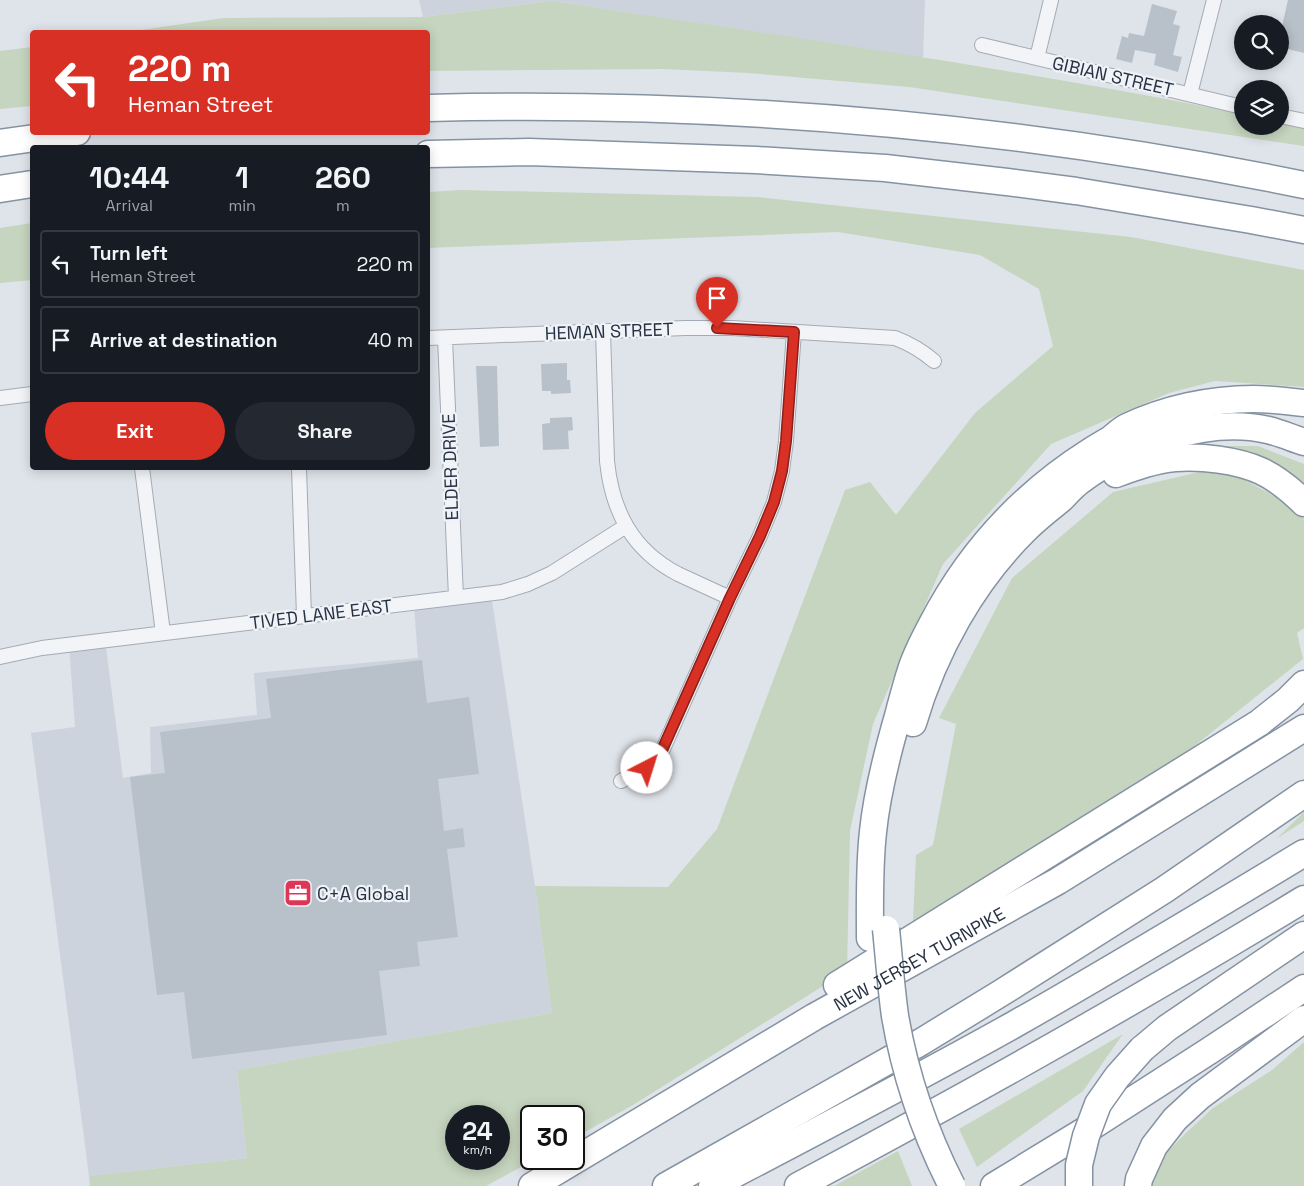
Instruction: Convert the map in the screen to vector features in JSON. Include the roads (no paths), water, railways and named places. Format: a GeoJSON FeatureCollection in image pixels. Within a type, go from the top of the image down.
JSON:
{"type":"FeatureCollection","features":[{"type":"Feature","properties":{"kind":"highway"},"geometry":{"type":"LineString","coordinates":[[430,108],[639,108],[774,115],[903,125],[1046,141],[1155,157],[1293,182]]}},
{"type":"Feature","properties":{"kind":"highway"},"geometry":{"type":"LineString","coordinates":[[0,143],[55,135]]}},
{"type":"Feature","properties":{"kind":"highway"},"geometry":{"type":"LineString","coordinates":[[430,154],[530,152],[756,160],[884,168],[1076,191],[1304,230]]}},
{"type":"Feature","properties":{"kind":"highway"},"geometry":{"type":"LineString","coordinates":[[0,188],[30,184]]}},
{"type":"Feature","properties":{"kind":"highway"},"geometry":{"type":"LineString","coordinates":[[952,1186],[930,1137],[903,1055],[890,974],[878,934],[869,882],[879,787],[911,670],[924,639],[945,598],[971,561],[1001,525],[1036,491],[1072,463],[1110,440],[1125,428],[1188,406],[1217,401],[1254,399],[1304,403]]}},
{"type":"Feature","properties":{"kind":"highway"},"geometry":{"type":"LineString","coordinates":[[1110,440],[1160,423],[1192,415],[1222,412],[1254,413],[1304,425]]}},
{"type":"Feature","properties":{"kind":"highway"},"geometry":{"type":"LineString","coordinates":[[933,1186],[914,1143],[887,1059],[879,1019],[878,934],[886,882],[889,834],[905,749],[929,677],[942,647],[965,607],[992,568],[1025,530],[1079,481],[1106,464],[1133,450],[1166,437],[1195,430],[1223,427],[1252,428],[1267,430],[1304,442]]}},
{"type":"Feature","properties":{"kind":"highway"},"geometry":{"type":"LineString","coordinates":[[1062,498],[1140,465],[1174,458],[1203,458],[1233,462],[1261,471],[1286,486],[1304,503]]}},
{"type":"Feature","properties":{"kind":"highway"},"geometry":{"type":"LineString","coordinates":[[741,1060],[782,1019],[1259,723],[1288,700],[1304,684]]}},
{"type":"Feature","properties":{"kind":"highway","name":"NEW JERSEY TURNPIKE"},"geometry":{"type":"LineString","coordinates":[[532,1186],[814,1017],[1058,880],[1304,728]]}},
{"type":"Feature","properties":{"kind":"highway"},"geometry":{"type":"LineString","coordinates":[[666,1186],[920,1042],[1001,993],[1164,890],[1304,794]]}},
{"type":"Feature","properties":{"kind":"highway"},"geometry":{"type":"LineString","coordinates":[[712,1186],[1015,1023],[1176,931],[1304,853]]}},
{"type":"Feature","properties":{"kind":"highway"},"geometry":{"type":"LineString","coordinates":[[798,1186],[1198,964],[1304,899]]}},
{"type":"Feature","properties":{"kind":"highway"},"geometry":{"type":"LineString","coordinates":[[1080,1186],[1080,1165],[1086,1136],[1098,1104],[1117,1076],[1142,1049],[1167,1028],[1304,935]]}},
{"type":"Feature","properties":{"kind":"highway"},"geometry":{"type":"LineString","coordinates":[[994,1186],[1094,1125],[1304,988]]}},
{"type":"Feature","properties":{"kind":"highway"},"geometry":{"type":"LineString","coordinates":[[1138,1186],[1138,1179],[1154,1146],[1174,1119],[1222,1078],[1304,1020]]}},
{"type":"Feature","properties":{"kind":"street"},"geometry":{"type":"LineString","coordinates":[[1037,58],[1051,0]]}},
{"type":"Feature","properties":{"kind":"street"},"geometry":{"type":"LineString","coordinates":[[1190,94],[1214,0]]}},
{"type":"Feature","properties":{"kind":"street","name":"GIBIAN STREET"},"geometry":{"type":"LineString","coordinates":[[982,45],[1234,105]]}},
{"type":"Feature","properties":{"kind":"street"},"geometry":{"type":"LineString","coordinates":[[1289,118],[1304,122]]}},
{"type":"Feature","properties":{"kind":"street","name":"HEMAN STREET"},"geometry":{"type":"LineString","coordinates":[[430,338],[685,328],[732,328],[896,338],[911,344],[934,361]]}},
{"type":"Feature","properties":{"kind":"street"},"geometry":{"type":"LineString","coordinates":[[603,331],[609,482],[626,526],[641,546],[658,561],[677,573],[730,598]]}},
{"type":"Feature","properties":{"kind":"street"},"geometry":{"type":"LineString","coordinates":[[621,781],[647,768],[663,748],[774,502],[782,471],[786,441],[794,332]]}},
{"type":"Feature","properties":{"kind":"street","name":"ELDER DRIVE"},"geometry":{"type":"LineString","coordinates":[[445,338],[456,597]]}},
{"type":"Feature","properties":{"kind":"street"},"geometry":{"type":"LineString","coordinates":[[0,398],[30,394]]}},
{"type":"Feature","properties":{"kind":"street"},"geometry":{"type":"LineString","coordinates":[[142,470],[163,634]]}},
{"type":"Feature","properties":{"kind":"street"},"geometry":{"type":"LineString","coordinates":[[299,470],[304,616]]}},
{"type":"Feature","properties":{"kind":"street","name":"TIVED LANE EAST"},"geometry":{"type":"LineString","coordinates":[[0,657],[42,648],[502,592],[528,584],[552,573],[626,526]]}},
{"type":"Feature","properties":{"kind":"place","name":"C+A Global"},"geometry":{"type":"Point","coordinates":[298,893]}}]}
